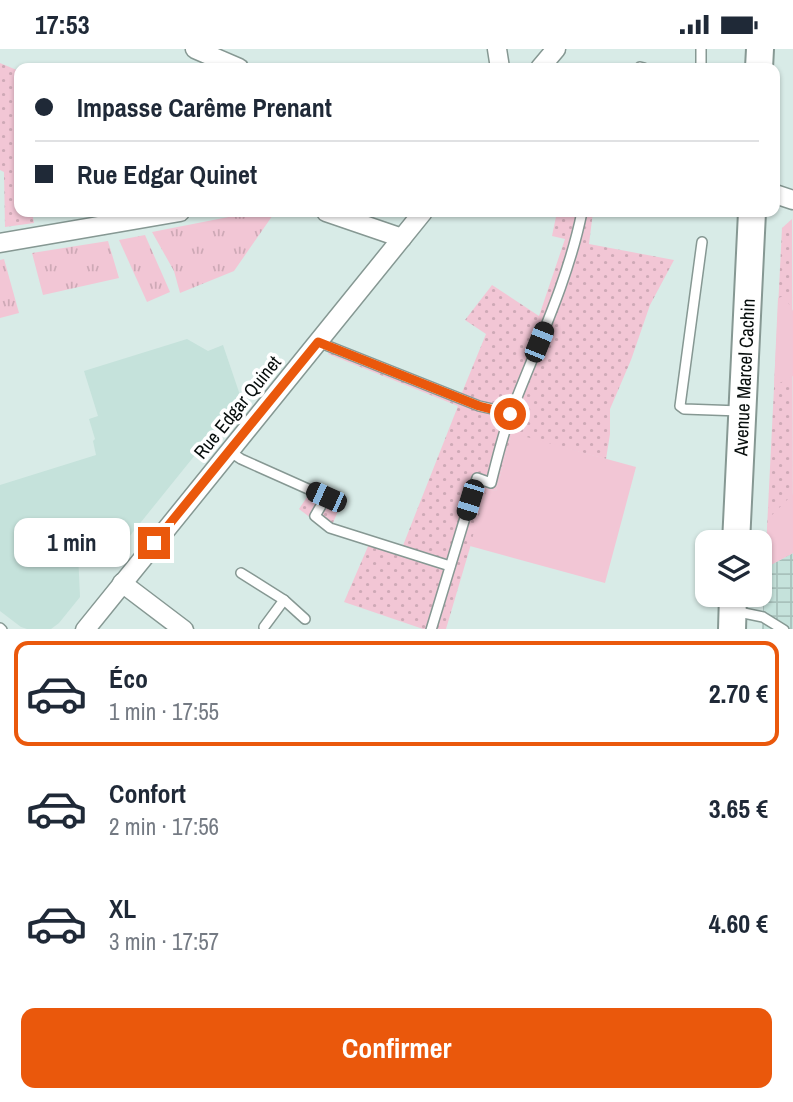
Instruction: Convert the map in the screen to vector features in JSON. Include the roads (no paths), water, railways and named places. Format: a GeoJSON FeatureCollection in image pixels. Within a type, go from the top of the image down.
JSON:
{"type":"FeatureCollection","features":[{"type":"Feature","properties":{"kind":"street"},"geometry":{"type":"LineString","coordinates":[[195,49],[227,63]]}},
{"type":"Feature","properties":{"kind":"street"},"geometry":{"type":"LineString","coordinates":[[544,63],[556,49]]}},
{"type":"Feature","properties":{"kind":"street"},"geometry":{"type":"LineString","coordinates":[[0,243],[151,217]]}},
{"type":"Feature","properties":{"kind":"street"},"geometry":{"type":"LineString","coordinates":[[341,217],[402,237]]}},
{"type":"Feature","properties":{"kind":"street","name":"Rue Edgar Quinet"},"geometry":{"type":"LineString","coordinates":[[85,629],[419,217]]}},
{"type":"Feature","properties":{"kind":"street","name":"Avenue Marcel Cachin"},"geometry":{"type":"LineString","coordinates":[[737,530],[752,217]]}},
{"type":"Feature","properties":{"kind":"street"},"geometry":{"type":"LineString","coordinates":[[122,583],[184,629]]}},
{"type":"Feature","properties":{"kind":"lane"},"geometry":{"type":"LineString","coordinates":[[431,629],[477,478],[491,483],[510,414],[558,293],[576,243],[581,217]]}},
{"type":"Feature","properties":{"kind":"lane"},"geometry":{"type":"LineString","coordinates":[[702,242],[680,406],[684,409],[742,412]]}},
{"type":"Feature","properties":{"kind":"lane"},"geometry":{"type":"LineString","coordinates":[[318,342],[479,406],[510,414]]}},
{"type":"Feature","properties":{"kind":"lane"},"geometry":{"type":"LineString","coordinates":[[229,451],[326,497],[315,516],[330,527],[450,566]]}},
{"type":"Feature","properties":{"kind":"lane"},"geometry":{"type":"LineString","coordinates":[[241,573],[284,600],[305,619]]}},
{"type":"Feature","properties":{"kind":"lane"},"geometry":{"type":"LineString","coordinates":[[264,627],[284,600]]}},
{"type":"Feature","properties":{"kind":"lane"},"geometry":{"type":"LineString","coordinates":[[733,612],[763,617],[784,629]]}}]}
